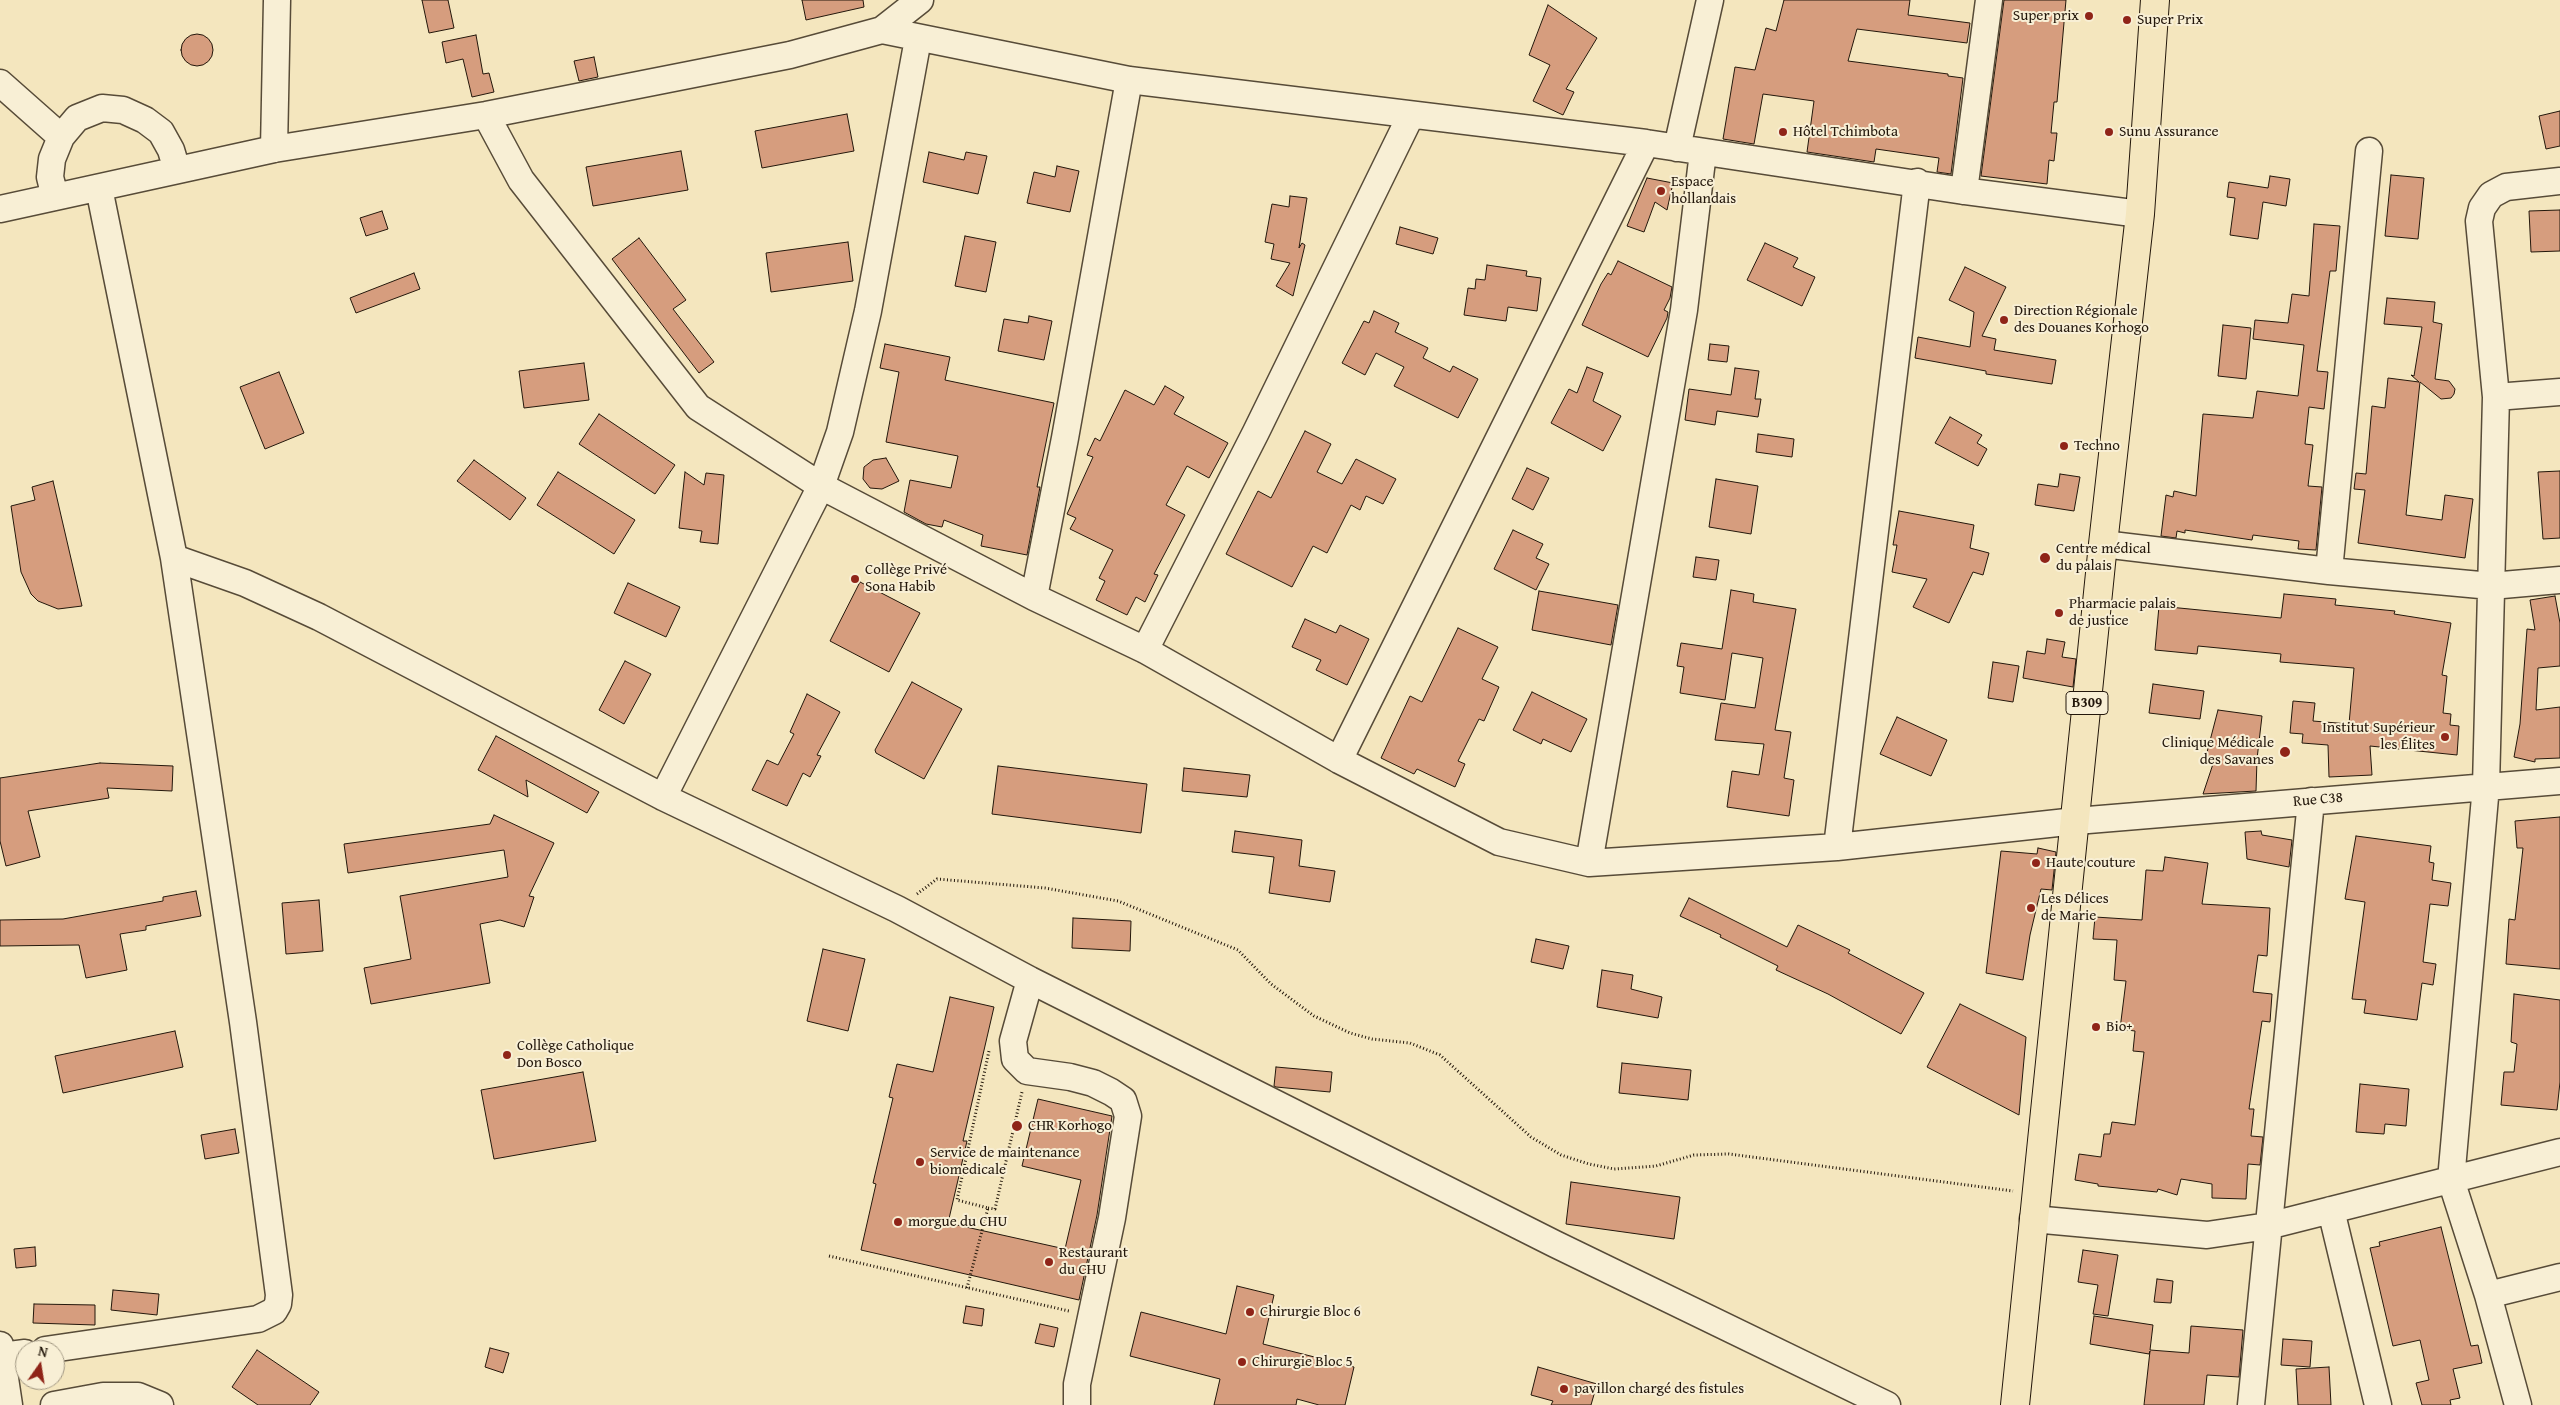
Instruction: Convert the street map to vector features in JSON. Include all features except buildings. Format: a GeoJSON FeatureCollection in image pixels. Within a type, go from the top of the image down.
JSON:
{"type":"FeatureCollection","features":[{"type":"Feature","properties":{"kind":"main road","name":"B309"},"geometry":{"type":"LineString","coordinates":[[2015,1405],[2103,544],[2140,214],[2155,0]]}},
{"type":"Feature","properties":{"kind":"street"},"geometry":{"type":"LineString","coordinates":[[274,149],[277,0]]}},
{"type":"Feature","properties":{"kind":"street"},"geometry":{"type":"LineString","coordinates":[[0,209],[274,149],[486,115],[790,55],[882,30],[920,0]]}},
{"type":"Feature","properties":{"kind":"street"},"geometry":{"type":"LineString","coordinates":[[1677,148],[1710,0]]}},
{"type":"Feature","properties":{"kind":"street"},"geometry":{"type":"LineString","coordinates":[[1964,191],[1989,0]]}},
{"type":"Feature","properties":{"kind":"street"},"geometry":{"type":"LineString","coordinates":[[882,30],[918,39],[1129,80],[1646,143],[1917,182],[1964,191],[2140,214]]}},
{"type":"Feature","properties":{"kind":"street"},"geometry":{"type":"LineString","coordinates":[[663,797],[821,486],[840,432],[868,311],[918,39]]}},
{"type":"Feature","properties":{"kind":"street"},"geometry":{"type":"LineString","coordinates":[[1034,597],[1066,438],[1129,80]]}},
{"type":"Feature","properties":{"kind":"street"},"geometry":{"type":"LineString","coordinates":[[0,83],[61,137]]}},
{"type":"Feature","properties":{"kind":"street"},"geometry":{"type":"LineString","coordinates":[[55,197],[50,177],[52,159],[61,137],[77,118],[102,108],[123,110],[145,120],[161,132],[171,150],[177,170]]}},
{"type":"Feature","properties":{"kind":"street","name":"Rue C38"},"geometry":{"type":"LineString","coordinates":[[486,115],[521,180],[698,407],[821,486],[1034,597],[1145,650],[1339,760],[1499,842],[1589,863],[1837,847],[2076,821],[2560,781]]}},
{"type":"Feature","properties":{"kind":"street"},"geometry":{"type":"LineString","coordinates":[[1145,650],[1256,432],[1411,115]]}},
{"type":"Feature","properties":{"kind":"street"},"geometry":{"type":"LineString","coordinates":[[1339,760],[1646,143]]}},
{"type":"Feature","properties":{"kind":"street"},"geometry":{"type":"LineString","coordinates":[[2329,571],[2369,151]]}},
{"type":"Feature","properties":{"kind":"street"},"geometry":{"type":"LineString","coordinates":[[1589,863],[1684,310],[1703,152]]}},
{"type":"Feature","properties":{"kind":"street"},"geometry":{"type":"LineString","coordinates":[[2518,1405],[2488,1295],[2450,1180],[2486,786],[2496,397],[2479,221],[2482,208],[2491,195],[2506,187],[2560,181]]}},
{"type":"Feature","properties":{"kind":"street"},"geometry":{"type":"LineString","coordinates":[[1837,847],[1917,182]]}},
{"type":"Feature","properties":{"kind":"street"},"geometry":{"type":"LineString","coordinates":[[65,1347],[258,1319],[274,1311],[278,1304],[279,1295],[243,1022],[174,558],[99,188]]}},
{"type":"Feature","properties":{"kind":"street"},"geometry":{"type":"LineString","coordinates":[[2496,397],[2560,392]]}},
{"type":"Feature","properties":{"kind":"street"},"geometry":{"type":"LineString","coordinates":[[2103,544],[2329,571],[2491,586],[2560,580]]}},
{"type":"Feature","properties":{"kind":"street"},"geometry":{"type":"LineString","coordinates":[[174,558],[245,584],[319,617],[663,797],[897,909],[1030,980],[1555,1244],[1887,1405]]}},
{"type":"Feature","properties":{"kind":"street"},"geometry":{"type":"LineString","coordinates":[[2251,1405],[2311,801]]}},
{"type":"Feature","properties":{"kind":"street"},"geometry":{"type":"LineString","coordinates":[[1030,980],[1013,1041],[1015,1060],[1027,1071],[1093,1083],[1123,1100],[1128,1116],[1112,1218],[1077,1384],[1077,1405]]}},
{"type":"Feature","properties":{"kind":"street"},"geometry":{"type":"LineString","coordinates":[[2034,1208],[2207,1235],[2268,1226],[2560,1152]]}},
{"type":"Feature","properties":{"kind":"street"},"geometry":{"type":"LineString","coordinates":[[2331,1210],[2378,1405]]}},
{"type":"Feature","properties":{"kind":"street"},"geometry":{"type":"LineString","coordinates":[[2488,1295],[2560,1278]]}},
{"type":"Feature","properties":{"kind":"street"},"geometry":{"type":"LineString","coordinates":[[7,1353],[9,1405]]}},
{"type":"Feature","properties":{"kind":"street"},"geometry":{"type":"LineString","coordinates":[[54,1405],[103,1396],[138,1396],[160,1405]]}},
{"type":"Feature","properties":{"kind":"path"},"geometry":{"type":"LineString","coordinates":[[897,909],[937,879],[1045,888],[1118,901],[1238,950],[1271,984],[1314,1016],[1350,1033],[1372,1039],[1410,1043],[1440,1055],[1531,1137],[1561,1155],[1589,1164],[1614,1169],[1656,1166],[1694,1155],[1730,1154],[1982,1185],[2034,1208]]}},
{"type":"Feature","properties":{"kind":"path"},"geometry":{"type":"LineString","coordinates":[[1013,1041],[993,1034],[957,1200],[995,1209],[1027,1071]]}},
{"type":"Feature","properties":{"kind":"path"},"geometry":{"type":"LineString","coordinates":[[967,1288],[988,1208]]}},
{"type":"Feature","properties":{"kind":"path"},"geometry":{"type":"LineString","coordinates":[[829,1256],[1092,1316]]}},
{"type":"Feature","properties":{"kind":"place","name":"Super prix"},"geometry":{"type":"Point","coordinates":[2089,16]}},
{"type":"Feature","properties":{"kind":"place","name":"Super Prix"},"geometry":{"type":"Point","coordinates":[2127,20]}},
{"type":"Feature","properties":{"kind":"place","name":"Hôtel Tchimbota"},"geometry":{"type":"Point","coordinates":[1783,132]}},
{"type":"Feature","properties":{"kind":"place","name":"Sunu Assurance"},"geometry":{"type":"Point","coordinates":[2109,132]}},
{"type":"Feature","properties":{"kind":"place","name":"Espace hollandais"},"geometry":{"type":"Point","coordinates":[1661,191]}},
{"type":"Feature","properties":{"kind":"place","name":"Direction Régionale des Douanes Korhogo"},"geometry":{"type":"Point","coordinates":[2004,320]}},
{"type":"Feature","properties":{"kind":"place","name":"Techno"},"geometry":{"type":"Point","coordinates":[2064,446]}},
{"type":"Feature","properties":{"kind":"place","name":"Centre médical du palais"},"geometry":{"type":"Point","coordinates":[2045,558]}},
{"type":"Feature","properties":{"kind":"place","name":"Collège Privé Sona Habib"},"geometry":{"type":"Point","coordinates":[855,579]}},
{"type":"Feature","properties":{"kind":"place","name":"Pharmacie palais de justice"},"geometry":{"type":"Point","coordinates":[2059,613]}},
{"type":"Feature","properties":{"kind":"place","name":"Institut Supérieur les Élites"},"geometry":{"type":"Point","coordinates":[2445,737]}},
{"type":"Feature","properties":{"kind":"place","name":"Clinique Médicale des Savanes"},"geometry":{"type":"Point","coordinates":[2285,752]}},
{"type":"Feature","properties":{"kind":"place","name":"Haute couture"},"geometry":{"type":"Point","coordinates":[2036,863]}},
{"type":"Feature","properties":{"kind":"place","name":"Les Délices de Marie"},"geometry":{"type":"Point","coordinates":[2031,908]}},
{"type":"Feature","properties":{"kind":"place","name":"Bio+"},"geometry":{"type":"Point","coordinates":[2096,1027]}},
{"type":"Feature","properties":{"kind":"place","name":"Collège Catholique Don Bosco"},"geometry":{"type":"Point","coordinates":[507,1055]}},
{"type":"Feature","properties":{"kind":"place","name":"CHR Korhogo"},"geometry":{"type":"Point","coordinates":[1017,1126]}},
{"type":"Feature","properties":{"kind":"place","name":"Service de maintenance biomedicale"},"geometry":{"type":"Point","coordinates":[920,1162]}},
{"type":"Feature","properties":{"kind":"place","name":"morgue du CHU"},"geometry":{"type":"Point","coordinates":[898,1222]}},
{"type":"Feature","properties":{"kind":"place","name":"Restaurant du CHU"},"geometry":{"type":"Point","coordinates":[1049,1262]}},
{"type":"Feature","properties":{"kind":"place","name":"Chirurgie Bloc 6"},"geometry":{"type":"Point","coordinates":[1250,1312]}},
{"type":"Feature","properties":{"kind":"place","name":"Chirurgie Bloc 5"},"geometry":{"type":"Point","coordinates":[1242,1362]}},
{"type":"Feature","properties":{"kind":"place","name":"pavillon chargé des fistules"},"geometry":{"type":"Point","coordinates":[1564,1389]}}]}
